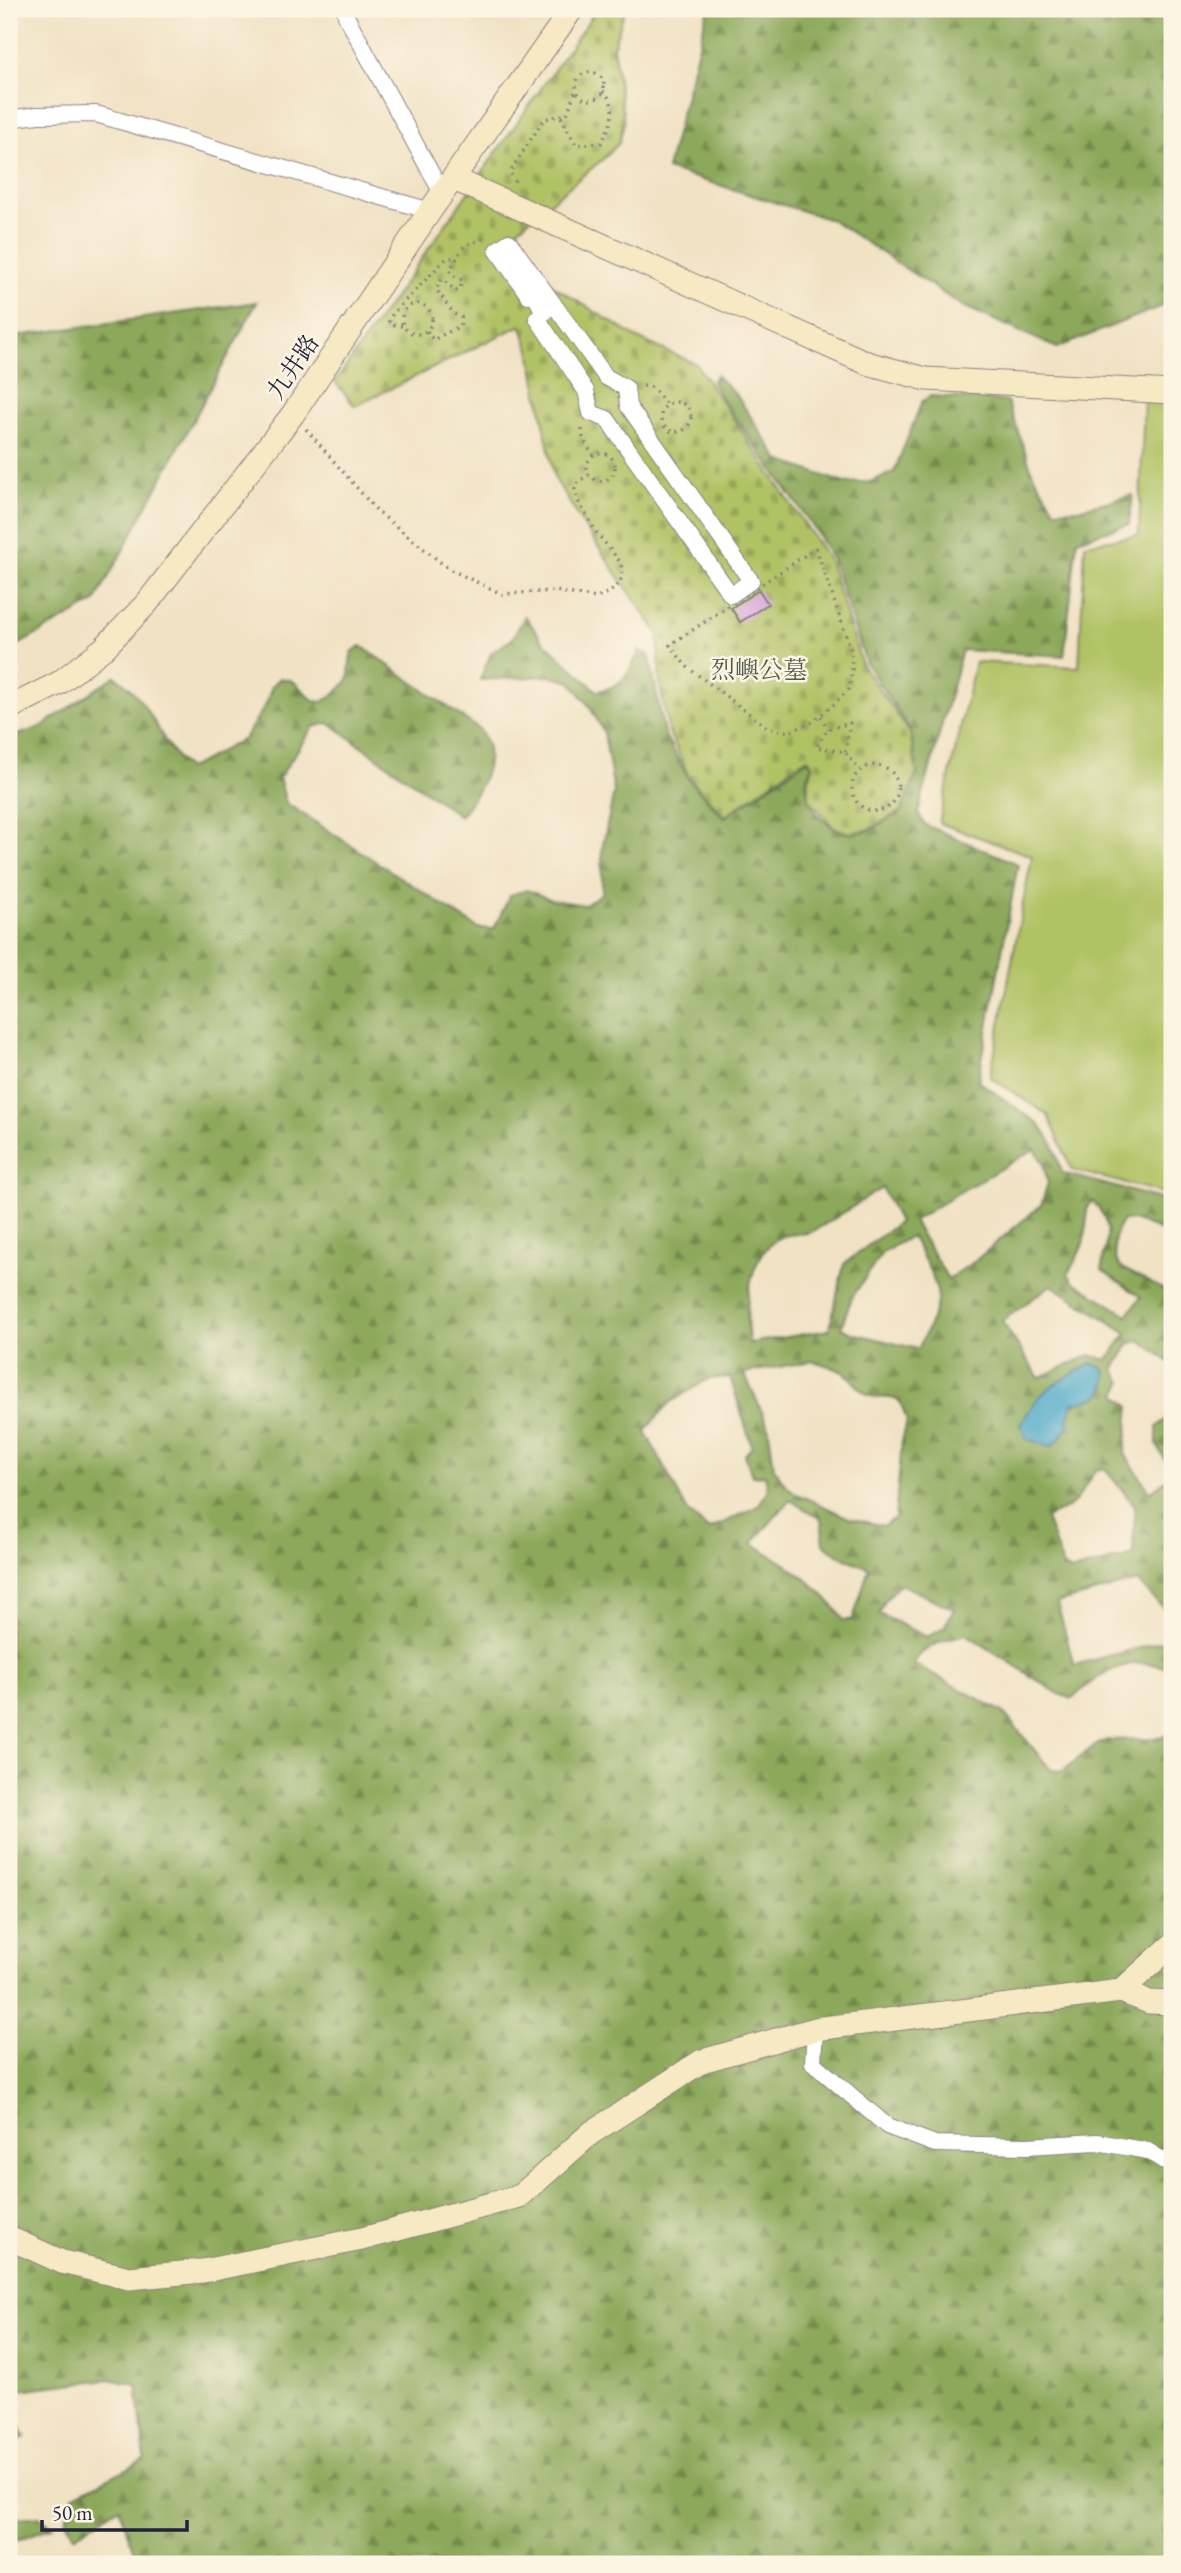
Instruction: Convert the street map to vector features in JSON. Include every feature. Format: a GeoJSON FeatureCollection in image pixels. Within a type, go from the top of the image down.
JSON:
{"type":"FeatureCollection","features":[{"type":"Feature","properties":{"kind":"street"},"geometry":{"type":"LineString","coordinates":[[345,9],[346,16],[442,195]]}},
{"type":"Feature","properties":{"kind":"street","name":"九井路"},"geometry":{"type":"LineString","coordinates":[[9,708],[60,683],[104,648],[147,604],[293,414],[572,9]]}},
{"type":"Feature","properties":{"kind":"street"},"geometry":{"type":"LineString","coordinates":[[9,119],[38,115],[96,114],[442,195],[507,203],[867,363],[926,379],[1172,392]]}},
{"type":"Feature","properties":{"kind":"street"},"geometry":{"type":"LineString","coordinates":[[509,242],[606,377],[626,388],[628,406],[751,581],[731,595],[607,419],[591,413],[586,391],[537,318],[544,313],[534,293],[529,296],[497,250],[503,246],[509,242]]}},
{"type":"Feature","properties":{"kind":"street"},"geometry":{"type":"LineString","coordinates":[[1121,1991],[1172,1945]]}},
{"type":"Feature","properties":{"kind":"street"},"geometry":{"type":"LineString","coordinates":[[9,2238],[62,2263],[130,2278],[203,2271],[362,2239],[520,2196],[591,2133],[702,2061],[815,2029],[1121,1991],[1149,2002],[1172,2003]]}},
{"type":"Feature","properties":{"kind":"street"},"geometry":{"type":"LineString","coordinates":[[815,2029],[813,2063],[887,2126],[934,2144],[1027,2146],[1097,2142],[1148,2151],[1172,2166]]}},
{"type":"Feature","properties":{"kind":"path"},"geometry":{"type":"LineString","coordinates":[[507,203],[516,184],[510,172],[538,126],[544,119],[566,114],[579,75],[588,71],[601,77],[603,91],[610,98],[612,121],[601,143],[576,145],[561,117]]}},
{"type":"Feature","properties":{"kind":"path"},"geometry":{"type":"LineString","coordinates":[[576,89],[580,97],[589,100],[597,98],[603,91]]}},
{"type":"Feature","properties":{"kind":"path"},"geometry":{"type":"LineString","coordinates":[[427,331],[433,340],[460,326],[462,321],[436,289],[442,279],[456,291],[460,289],[462,280],[451,274],[450,270],[464,246],[496,233],[503,246]]}},
{"type":"Feature","properties":{"kind":"path"},"geometry":{"type":"LineString","coordinates":[[402,326],[401,316],[407,307],[423,305],[432,317],[427,331],[413,335],[402,326],[390,325],[389,320],[447,258],[458,258]]}},
{"type":"Feature","properties":{"kind":"path"},"geometry":{"type":"LineString","coordinates":[[626,388],[633,384],[652,387],[667,405]]}},
{"type":"Feature","properties":{"kind":"path"},"geometry":{"type":"LineString","coordinates":[[681,402],[688,408],[691,417],[684,430],[675,432],[666,428],[662,414],[667,405],[681,402]]}},
{"type":"Feature","properties":{"kind":"path"},"geometry":{"type":"LineString","coordinates":[[591,413],[582,421],[583,439],[593,455]]}},
{"type":"Feature","properties":{"kind":"path"},"geometry":{"type":"LineString","coordinates":[[293,414],[377,511],[449,569],[502,594],[555,591],[597,598],[614,589],[622,578],[621,563],[596,532],[577,499],[575,489],[579,480],[589,476]]}},
{"type":"Feature","properties":{"kind":"path"},"geometry":{"type":"LineString","coordinates":[[602,453],[611,457],[615,470],[606,481],[597,481],[589,476],[587,463],[593,455],[602,453]]}},
{"type":"Feature","properties":{"kind":"path"},"geometry":{"type":"LineString","coordinates":[[816,548],[851,650],[852,669],[849,689],[821,715],[789,732],[768,728],[686,666],[670,645],[816,548]]}},
{"type":"Feature","properties":{"kind":"path"},"geometry":{"type":"LineString","coordinates":[[821,715],[828,729]]}},
{"type":"Feature","properties":{"kind":"path"},"geometry":{"type":"LineString","coordinates":[[845,751],[816,747],[828,729],[850,723],[845,751],[858,770]]}},
{"type":"Feature","properties":{"kind":"path"},"geometry":{"type":"LineString","coordinates":[[872,764],[886,766],[898,783],[897,797],[886,808],[872,811],[858,804],[851,791],[858,770],[872,764]]}},
{"type":"Feature","properties":{"kind":"green space","name":"烈嶼公墓"},"geometry":{"type":"Polygon","coordinates":[[[597,9],[625,9],[613,47],[624,122],[619,143],[514,232],[552,285],[639,339],[696,364],[829,560],[862,665],[910,733],[917,774],[901,811],[867,830],[849,833],[833,827],[809,799],[808,783],[813,766],[808,758],[725,816],[690,779],[669,732],[660,686],[658,633],[584,526],[554,477],[530,350],[521,325],[355,406],[335,382],[597,9]]]}},
{"type":"Feature","properties":{"kind":"green space"},"geometry":{"type":"Polygon","coordinates":[[[708,9],[1172,9],[1172,302],[1057,348],[961,305],[832,220],[667,169],[708,9]]]}},
{"type":"Feature","properties":{"kind":"green space"},"geometry":{"type":"Polygon","coordinates":[[[257,302],[95,602],[9,650],[9,337],[257,302]]]}},
{"type":"Feature","properties":{"kind":"green space"},"geometry":{"type":"Polygon","coordinates":[[[716,375],[737,396],[779,460],[844,483],[870,482],[894,472],[922,402],[930,396],[1007,401],[1033,474],[1055,510],[1078,509],[1133,495],[1129,524],[1077,540],[1064,656],[962,650],[918,813],[925,825],[1018,864],[978,1081],[1039,1124],[1053,1144],[1062,1173],[1172,1202],[1172,1235],[1133,1220],[1123,1220],[1117,1231],[1114,1250],[1120,1267],[1172,1294],[1172,1364],[1140,1340],[1129,1344],[1114,1370],[1122,1382],[1117,1395],[1130,1407],[1125,1454],[1150,1492],[1172,1475],[1172,1617],[1137,1581],[1057,1603],[1074,1665],[1172,1639],[1172,1668],[1139,1663],[1117,1668],[1089,1684],[1072,1699],[1059,1694],[966,1634],[922,1652],[914,1664],[1003,1712],[1051,1770],[1063,1771],[1095,1745],[1107,1740],[1150,1739],[1172,1734],[1172,2564],[138,2564],[119,2507],[74,2536],[66,2520],[73,2496],[145,2460],[137,2385],[109,2379],[9,2391],[9,738],[41,727],[115,676],[128,686],[147,709],[169,746],[188,769],[244,739],[266,704],[272,686],[280,678],[293,681],[314,701],[323,702],[345,684],[349,676],[352,652],[361,646],[479,729],[487,744],[488,753],[482,782],[460,816],[329,723],[313,727],[279,778],[286,803],[478,928],[494,929],[510,895],[527,890],[552,900],[585,905],[602,893],[602,849],[614,792],[604,733],[590,707],[571,682],[550,676],[480,680],[491,653],[512,639],[525,616],[543,641],[597,691],[619,683],[628,673],[639,651],[649,654],[664,733],[689,780],[724,818],[807,760],[812,766],[806,782],[808,800],[818,815],[833,828],[849,834],[868,831],[901,812],[917,774],[911,732],[866,663],[832,559],[814,528],[712,381],[716,375]],[[1035,1149],[913,1221],[948,1279],[975,1261],[1041,1205],[1048,1183],[1043,1163],[1035,1149]],[[882,1188],[813,1231],[781,1237],[766,1249],[753,1273],[750,1286],[747,1315],[749,1343],[829,1330],[844,1264],[899,1222],[882,1188]],[[1093,1201],[1087,1207],[1084,1242],[1068,1273],[1072,1281],[1127,1315],[1141,1297],[1102,1270],[1107,1227],[1101,1211],[1093,1201]],[[911,1236],[882,1253],[851,1299],[841,1328],[918,1349],[934,1313],[937,1291],[930,1270],[911,1236]],[[1051,1285],[1002,1321],[1039,1378],[1090,1355],[1107,1360],[1127,1333],[1051,1285]],[[812,1361],[744,1373],[768,1425],[774,1468],[795,1493],[849,1518],[884,1526],[895,1518],[902,1442],[907,1421],[900,1401],[870,1396],[840,1371],[812,1361]],[[730,1377],[708,1379],[668,1404],[645,1431],[688,1512],[709,1530],[758,1506],[768,1489],[765,1475],[752,1476],[745,1455],[752,1446],[730,1377]],[[1098,1469],[1073,1503],[1046,1518],[1063,1567],[1072,1571],[1133,1555],[1135,1506],[1106,1470],[1098,1469]],[[790,1500],[752,1543],[814,1586],[844,1621],[853,1619],[869,1568],[836,1554],[824,1544],[821,1519],[790,1500]],[[900,1584],[884,1601],[879,1614],[927,1637],[944,1627],[954,1609],[900,1584]]]}},
{"type":"Feature","properties":{"kind":"green space"},"geometry":{"type":"Polygon","coordinates":[[[1144,399],[1172,402],[1172,1195],[1072,1170],[1048,1115],[990,1077],[1032,856],[939,823],[975,662],[1079,667],[1085,544],[1139,535],[1144,399]]]}},
{"type":"Feature","properties":{"kind":"green space"},"geometry":{"type":"Polygon","coordinates":[[[1172,1414],[1172,1473],[1157,1445],[1157,1427],[1172,1414]]]}},
{"type":"Feature","properties":{"kind":"green space"},"geometry":{"type":"Polygon","coordinates":[[[9,2402],[25,2437],[9,2445],[9,2402]]]}},
{"type":"Feature","properties":{"kind":"green space"},"geometry":{"type":"Polygon","coordinates":[[[39,2516],[52,2527],[9,2543],[9,2519],[39,2516]]]}},
{"type":"Feature","properties":{"kind":"water"},"geometry":{"type":"Polygon","coordinates":[[[1092,1364],[1100,1366],[1107,1373],[1100,1394],[1093,1399],[1072,1404],[1064,1434],[1050,1446],[1027,1439],[1021,1426],[1034,1403],[1059,1381],[1092,1364]]]}},
{"type":"Feature","properties":{"kind":"building"},"geometry":{"type":"Polygon","coordinates":[[[759,590],[768,604],[740,622],[731,608],[759,590]]]}}]}
